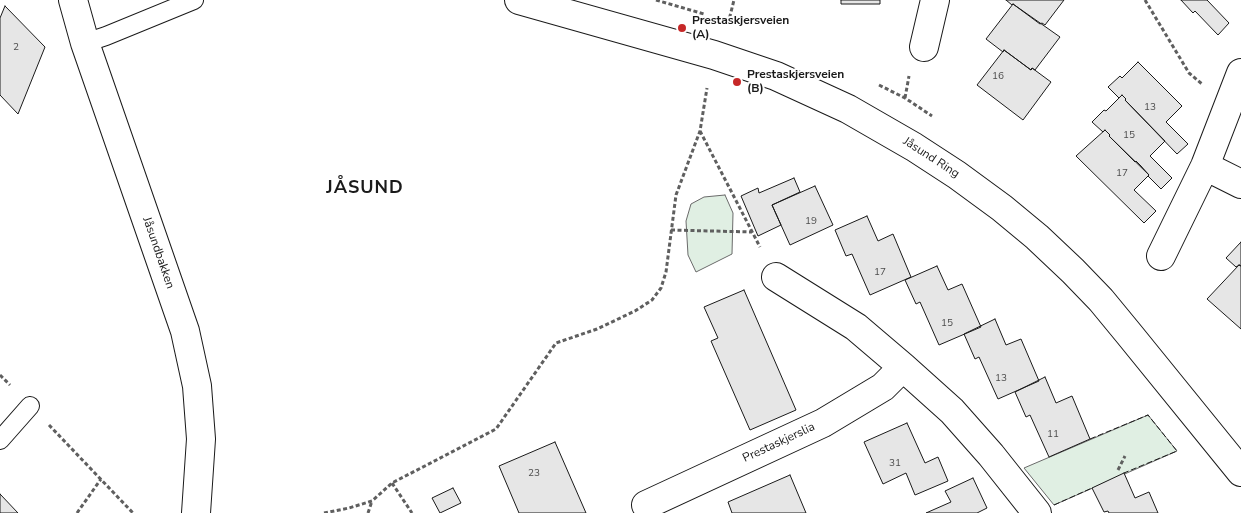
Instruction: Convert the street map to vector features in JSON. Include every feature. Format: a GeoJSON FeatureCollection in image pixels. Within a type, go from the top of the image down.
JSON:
{"type":"FeatureCollection","features":[{"type":"Feature","properties":{"kind":"street","name":"Jåsundbakken"},"geometry":{"type":"LineString","coordinates":[[73,0],[85,43],[185,331],[197,386],[202,439],[196,513]]}},
{"type":"Feature","properties":{"kind":"street","name":"Jåsund Ring"},"geometry":{"type":"LineString","coordinates":[[519,0],[714,55],[776,76],[848,109],[921,151],[1002,208],[1037,238],[1101,300],[1241,472]]}},
{"type":"Feature","properties":{"kind":"street"},"geometry":{"type":"LineString","coordinates":[[924,46],[935,0]]}},
{"type":"Feature","properties":{"kind":"street"},"geometry":{"type":"LineString","coordinates":[[1161,256],[1205,166],[1241,73]]}},
{"type":"Feature","properties":{"kind":"street"},"geometry":{"type":"LineString","coordinates":[[1205,166],[1241,184]]}},
{"type":"Feature","properties":{"kind":"street"},"geometry":{"type":"LineString","coordinates":[[776,276],[856,327],[952,411],[991,455],[1037,513]]}},
{"type":"Feature","properties":{"kind":"street","name":"Prestaskjerslia"},"geometry":{"type":"LineString","coordinates":[[646,505],[823,423],[884,387],[903,367]]}},
{"type":"Feature","properties":{"kind":"lane"},"geometry":{"type":"LineString","coordinates":[[85,43],[194,0]]}},
{"type":"Feature","properties":{"kind":"lane"},"geometry":{"type":"LineString","coordinates":[[0,440],[30,406]]}},
{"type":"Feature","properties":{"kind":"path"},"geometry":{"type":"LineString","coordinates":[[729,22],[734,0]]}},
{"type":"Feature","properties":{"kind":"path"},"geometry":{"type":"LineString","coordinates":[[1145,0],[1189,73],[1204,86]]}},
{"type":"Feature","properties":{"kind":"path"},"geometry":{"type":"LineString","coordinates":[[324,513],[372,501],[392,483],[496,429],[556,343],[597,329],[635,311],[652,300],[661,288],[666,272],[676,195],[700,131],[707,83]]}},
{"type":"Feature","properties":{"kind":"path"},"geometry":{"type":"LineString","coordinates":[[700,131],[776,276]]}},
{"type":"Feature","properties":{"kind":"path"},"geometry":{"type":"LineString","coordinates":[[671,230],[752,232]]}},
{"type":"Feature","properties":{"kind":"path"},"geometry":{"type":"LineString","coordinates":[[30,406],[133,513]]}},
{"type":"Feature","properties":{"kind":"path"},"geometry":{"type":"LineString","coordinates":[[1118,470],[1125,456]]}},
{"type":"Feature","properties":{"kind":"path"},"geometry":{"type":"LineString","coordinates":[[77,513],[101,479]]}},
{"type":"Feature","properties":{"kind":"path"},"geometry":{"type":"LineString","coordinates":[[392,483],[412,513]]}},
{"type":"Feature","properties":{"kind":"path"},"geometry":{"type":"LineString","coordinates":[[368,513],[372,501]]}},
{"type":"Feature","properties":{"kind":"green space"},"geometry":{"type":"Polygon","coordinates":[[[725,195],[733,213],[732,254],[696,272],[688,255],[686,221],[691,204],[704,197],[725,195]]]}},
{"type":"Feature","properties":{"kind":"green space"},"geometry":{"type":"Polygon","coordinates":[[[1148,415],[1177,451],[1054,505],[1024,468],[1148,415]]]}},
{"type":"Feature","properties":{"kind":"building"},"geometry":{"type":"Polygon","coordinates":[[[841,0],[880,0],[880,4],[841,4],[841,0]]]}},
{"type":"Feature","properties":{"kind":"building"},"geometry":{"type":"Polygon","coordinates":[[[1006,0],[1064,0],[1045,25],[1040,24],[1006,0]]]}},
{"type":"Feature","properties":{"kind":"building"},"geometry":{"type":"Polygon","coordinates":[[[1181,0],[1207,0],[1229,23],[1218,35],[1195,11],[1193,13],[1181,0]]]}},
{"type":"Feature","properties":{"kind":"building"},"geometry":{"type":"Polygon","coordinates":[[[1013,4],[1060,37],[1035,70],[1032,68],[1031,70],[986,39],[1013,4]]]}},
{"type":"Feature","properties":{"kind":"building"},"geometry":{"type":"Polygon","coordinates":[[[5,6],[45,47],[18,114],[0,95],[0,18],[5,6]]]}},
{"type":"Feature","properties":{"kind":"building"},"geometry":{"type":"Polygon","coordinates":[[[1004,50],[1051,82],[1023,120],[977,85],[1004,50]]]}},
{"type":"Feature","properties":{"kind":"building"},"geometry":{"type":"Polygon","coordinates":[[[1138,62],[1182,106],[1166,122],[1188,144],[1177,154],[1122,95],[1119,98],[1108,87],[1120,76],[1122,78],[1138,62]]]}},
{"type":"Feature","properties":{"kind":"building"},"geometry":{"type":"Polygon","coordinates":[[[1122,95],[1165,141],[1150,156],[1172,178],[1161,189],[1105,130],[1103,132],[1092,122],[1122,95]]]}},
{"type":"Feature","properties":{"kind":"building"},"geometry":{"type":"Polygon","coordinates":[[[1105,130],[1149,175],[1134,190],[1156,211],[1144,223],[1076,156],[1105,130]]]}},
{"type":"Feature","properties":{"kind":"building"},"geometry":{"type":"Polygon","coordinates":[[[794,178],[800,192],[772,205],[781,225],[758,236],[741,196],[758,188],[759,193],[794,178]]]}},
{"type":"Feature","properties":{"kind":"building"},"geometry":{"type":"Polygon","coordinates":[[[815,186],[833,225],[790,245],[772,205],[815,186]]]}},
{"type":"Feature","properties":{"kind":"building"},"geometry":{"type":"Polygon","coordinates":[[[867,216],[878,241],[893,234],[911,277],[870,295],[852,254],[846,256],[835,230],[867,216]]]}},
{"type":"Feature","properties":{"kind":"building"},"geometry":{"type":"Polygon","coordinates":[[[1241,242],[1241,266],[1236,267],[1226,258],[1241,242]]]}},
{"type":"Feature","properties":{"kind":"building"},"geometry":{"type":"Polygon","coordinates":[[[1239,265],[1241,266],[1241,329],[1207,299],[1239,265]]]}},
{"type":"Feature","properties":{"kind":"building"},"geometry":{"type":"Polygon","coordinates":[[[937,266],[948,290],[962,284],[981,327],[939,345],[920,302],[916,304],[905,280],[937,266]]]}},
{"type":"Feature","properties":{"kind":"building"},"geometry":{"type":"Polygon","coordinates":[[[744,290],[796,410],[750,430],[711,341],[718,338],[704,307],[744,290]]]}},
{"type":"Feature","properties":{"kind":"building"},"geometry":{"type":"Polygon","coordinates":[[[995,319],[1006,345],[1021,339],[1039,381],[998,399],[979,357],[975,359],[964,334],[995,319]]]}},
{"type":"Feature","properties":{"kind":"building"},"geometry":{"type":"Polygon","coordinates":[[[1045,377],[1056,403],[1072,396],[1090,439],[1049,457],[1030,415],[1026,417],[1015,392],[1045,377]]]}},
{"type":"Feature","properties":{"kind":"building"},"geometry":{"type":"Polygon","coordinates":[[[907,423],[925,463],[938,457],[948,481],[915,495],[906,473],[883,484],[864,442],[907,423]]]}},
{"type":"Feature","properties":{"kind":"building"},"geometry":{"type":"Polygon","coordinates":[[[555,442],[586,513],[519,513],[499,466],[555,442]]]}},
{"type":"Feature","properties":{"kind":"building"},"geometry":{"type":"Polygon","coordinates":[[[1124,473],[1135,498],[1149,492],[1158,513],[1104,512],[1092,488],[1124,473]]]}},
{"type":"Feature","properties":{"kind":"building"},"geometry":{"type":"Polygon","coordinates":[[[790,475],[806,513],[732,513],[728,502],[790,475]]]}},
{"type":"Feature","properties":{"kind":"building"},"geometry":{"type":"Polygon","coordinates":[[[973,478],[987,508],[977,513],[926,513],[951,502],[945,491],[973,478]]]}},
{"type":"Feature","properties":{"kind":"building"},"geometry":{"type":"Polygon","coordinates":[[[453,488],[461,503],[440,513],[432,498],[453,488]]]}},
{"type":"Feature","properties":{"kind":"building"},"geometry":{"type":"Polygon","coordinates":[[[0,494],[18,513],[0,513],[0,494]]]}},
{"type":"Feature","properties":{"kind":"fence"},"geometry":{"type":"LineString","coordinates":[[1090,439],[1148,415],[1177,451],[1124,473]]}},
{"type":"Feature","properties":{"kind":"fence"},"geometry":{"type":"LineString","coordinates":[[1054,505],[1092,488]]}},
{"type":"Feature","properties":{"kind":"place","name":"Prestaskjersveien (A)"},"geometry":{"type":"Point","coordinates":[682,28]}},
{"type":"Feature","properties":{"kind":"place","name":"Prestaskjersveien (B)"},"geometry":{"type":"Point","coordinates":[737,82]}},
{"type":"Feature","properties":{"kind":"district","name":"JÅSUND"},"geometry":{"type":"Point","coordinates":[365,189]}}]}
